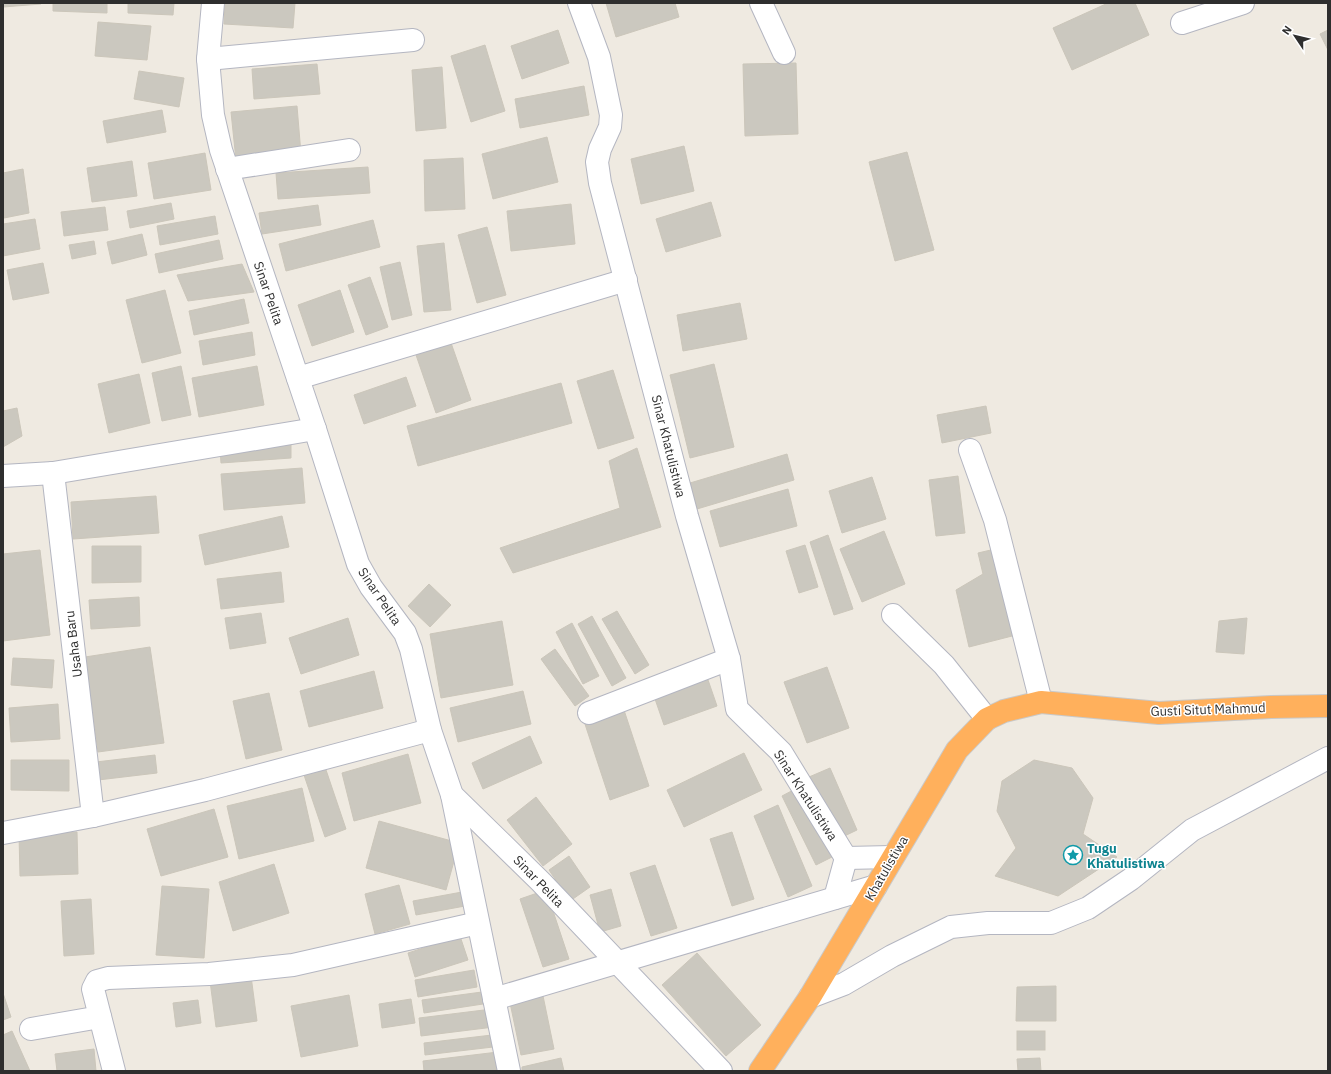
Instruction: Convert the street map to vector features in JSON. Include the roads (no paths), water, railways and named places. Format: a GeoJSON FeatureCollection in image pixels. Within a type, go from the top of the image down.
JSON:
{"type":"FeatureCollection","features":[{"type":"Feature","properties":{"kind":"highway","name":"Gusti Situt Mahmud"},"geometry":{"type":"LineString","coordinates":[[1041,702],[1159,714],[1271,707],[1328,706]]}},
{"type":"Feature","properties":{"kind":"highway","name":"Khatulistiwa"},"geometry":{"type":"LineString","coordinates":[[760,1071],[810,997],[957,750],[986,719],[1004,711],[1041,702]]}},
{"type":"Feature","properties":{"kind":"street","name":"Sinar Pelita"},"geometry":{"type":"LineString","coordinates":[[213,3],[208,59],[213,114],[221,150],[315,429],[358,564],[371,587],[404,633],[409,644],[430,730],[452,795],[541,882],[721,1071]]}},
{"type":"Feature","properties":{"kind":"street","name":"Sinar Khatulistiwa"},"geometry":{"type":"LineString","coordinates":[[579,3],[599,57],[611,115],[610,127],[600,149],[597,162],[600,183],[687,516],[729,659],[736,709],[782,752],[846,858]]}},
{"type":"Feature","properties":{"kind":"street"},"geometry":{"type":"LineString","coordinates":[[761,3],[784,53]]}},
{"type":"Feature","properties":{"kind":"street"},"geometry":{"type":"LineString","coordinates":[[1182,23],[1243,3]]}},
{"type":"Feature","properties":{"kind":"street"},"geometry":{"type":"LineString","coordinates":[[208,59],[413,40]]}},
{"type":"Feature","properties":{"kind":"street"},"geometry":{"type":"LineString","coordinates":[[227,169],[350,150]]}},
{"type":"Feature","properties":{"kind":"street"},"geometry":{"type":"LineString","coordinates":[[298,378],[626,280]]}},
{"type":"Feature","properties":{"kind":"street"},"geometry":{"type":"LineString","coordinates":[[3,476],[53,473],[315,429]]}},
{"type":"Feature","properties":{"kind":"street"},"geometry":{"type":"LineString","coordinates":[[970,450],[995,520],[1041,702]]}},
{"type":"Feature","properties":{"kind":"street","name":"Usaha Baru"},"geometry":{"type":"LineString","coordinates":[[53,473],[93,816]]}},
{"type":"Feature","properties":{"kind":"street"},"geometry":{"type":"LineString","coordinates":[[892,615],[944,665],[986,719]]}},
{"type":"Feature","properties":{"kind":"street"},"geometry":{"type":"LineString","coordinates":[[589,713],[729,659]]}},
{"type":"Feature","properties":{"kind":"street"},"geometry":{"type":"LineString","coordinates":[[3,833],[93,816],[205,790],[430,730]]}},
{"type":"Feature","properties":{"kind":"street"},"geometry":{"type":"LineString","coordinates":[[810,997],[844,984],[892,956],[951,927],[988,923],[1050,923],[1088,908],[1131,879],[1192,830],[1328,758]]}},
{"type":"Feature","properties":{"kind":"street"},"geometry":{"type":"LineString","coordinates":[[452,795],[509,1071]]}},
{"type":"Feature","properties":{"kind":"street"},"geometry":{"type":"LineString","coordinates":[[835,898],[846,858],[892,857]]}},
{"type":"Feature","properties":{"kind":"street"},"geometry":{"type":"LineString","coordinates":[[494,999],[876,886]]}},
{"type":"Feature","properties":{"kind":"street"},"geometry":{"type":"LineString","coordinates":[[114,1071],[93,989],[97,981],[108,978],[209,974],[293,965],[478,922]]}},
{"type":"Feature","properties":{"kind":"street"},"geometry":{"type":"LineString","coordinates":[[31,1029],[100,1017]]}},
{"type":"Feature","properties":{"kind":"place","name":"Tugu Khatulistiwa"},"geometry":{"type":"Point","coordinates":[1073,855]}}]}
